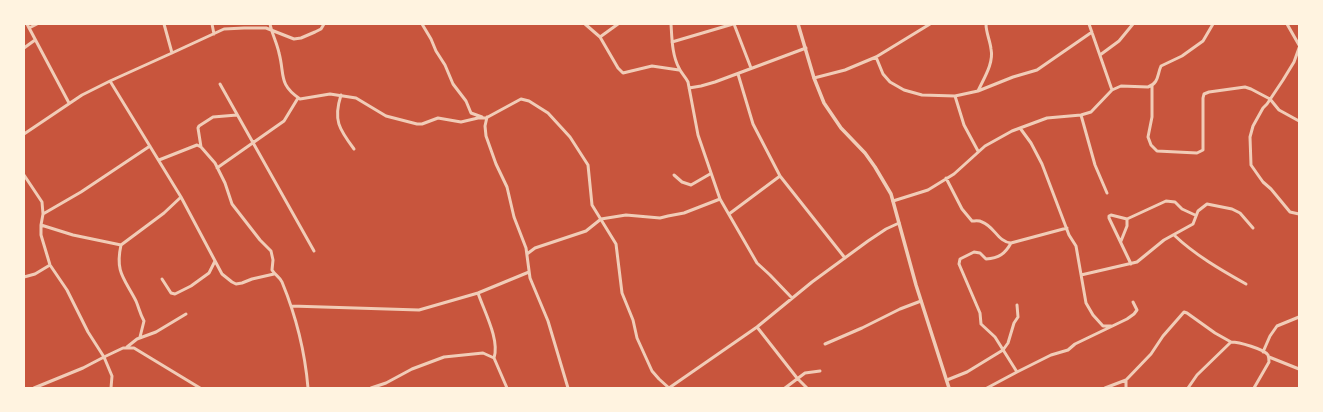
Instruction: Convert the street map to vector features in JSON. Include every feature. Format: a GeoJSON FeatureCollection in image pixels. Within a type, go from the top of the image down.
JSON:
{"type":"FeatureCollection","features":[{"type":"Feature","properties":{"kind":"street"},"geometry":{"type":"LineString","coordinates":[[27,24],[69,103]]}},
{"type":"Feature","properties":{"kind":"street"},"geometry":{"type":"LineString","coordinates":[[29,28],[38,24]]}},
{"type":"Feature","properties":{"kind":"street"},"geometry":{"type":"LineString","coordinates":[[164,24],[172,53]]}},
{"type":"Feature","properties":{"kind":"street"},"geometry":{"type":"LineString","coordinates":[[212,24],[214,34]]}},
{"type":"Feature","properties":{"kind":"street"},"geometry":{"type":"LineString","coordinates":[[270,24],[280,54],[283,79],[286,86],[298,98],[303,99],[318,95],[341,95],[362,100],[386,116],[417,124],[422,124],[438,118],[461,122],[478,118],[486,118],[521,99],[529,101],[548,113],[570,137],[588,165],[592,205],[594,211],[601,219],[616,244],[622,293],[633,320],[637,338],[652,371],[669,388],[757,327],[844,258],[886,229],[899,223]]}},
{"type":"Feature","properties":{"kind":"street"},"geometry":{"type":"LineString","coordinates":[[24,134],[82,95],[224,29],[262,28],[272,30],[290,38],[300,38],[321,29],[324,24]]}},
{"type":"Feature","properties":{"kind":"street"},"geometry":{"type":"LineString","coordinates":[[422,24],[445,65],[453,84],[466,101],[471,113],[486,118]]}},
{"type":"Feature","properties":{"kind":"street"},"geometry":{"type":"LineString","coordinates":[[585,24],[600,37],[618,68],[623,73],[652,66],[679,70],[684,74],[689,88],[698,134],[710,174],[720,199],[757,264],[792,298]]}},
{"type":"Feature","properties":{"kind":"street"},"geometry":{"type":"LineString","coordinates":[[600,37],[618,24]]}},
{"type":"Feature","properties":{"kind":"street"},"geometry":{"type":"LineString","coordinates":[[671,24],[673,53],[679,70]]}},
{"type":"Feature","properties":{"kind":"street"},"geometry":{"type":"LineString","coordinates":[[672,42],[733,24],[751,68]]}},
{"type":"Feature","properties":{"kind":"street"},"geometry":{"type":"LineString","coordinates":[[798,24],[814,78],[824,103],[833,118],[876,166],[888,188],[921,301],[949,388]]}},
{"type":"Feature","properties":{"kind":"street"},"geometry":{"type":"LineString","coordinates":[[814,78],[845,70],[876,57],[930,24]]}},
{"type":"Feature","properties":{"kind":"street"},"geometry":{"type":"LineString","coordinates":[[978,91],[987,71],[991,55],[986,24]]}},
{"type":"Feature","properties":{"kind":"street"},"geometry":{"type":"LineString","coordinates":[[1089,24],[1112,90]]}},
{"type":"Feature","properties":{"kind":"street"},"geometry":{"type":"LineString","coordinates":[[1100,55],[1119,41],[1133,24]]}},
{"type":"Feature","properties":{"kind":"street"},"geometry":{"type":"LineString","coordinates":[[893,202],[922,193],[954,174],[978,151],[1002,136],[1047,118],[1081,115],[1092,112],[1112,90],[1121,86],[1148,87],[1152,85],[1158,79],[1162,66],[1182,56],[1203,41],[1213,24]]}},
{"type":"Feature","properties":{"kind":"street"},"geometry":{"type":"LineString","coordinates":[[1287,24],[1299,44]]}},
{"type":"Feature","properties":{"kind":"street"},"geometry":{"type":"LineString","coordinates":[[876,57],[883,74],[890,82],[904,90],[922,95],[955,96],[978,91],[1013,77],[1037,70],[1092,32]]}},
{"type":"Feature","properties":{"kind":"street"},"geometry":{"type":"LineString","coordinates":[[24,48],[36,40]]}},
{"type":"Feature","properties":{"kind":"street"},"geometry":{"type":"LineString","coordinates":[[689,88],[701,86],[738,74],[806,48]]}},
{"type":"Feature","properties":{"kind":"street"},"geometry":{"type":"LineString","coordinates":[[1299,48],[1294,62],[1263,108],[1253,126],[1250,137],[1251,165],[1263,182],[1271,189],[1290,212],[1299,214]]}},
{"type":"Feature","properties":{"kind":"street"},"geometry":{"type":"LineString","coordinates":[[1294,62],[1299,64]]}},
{"type":"Feature","properties":{"kind":"street"},"geometry":{"type":"LineString","coordinates":[[738,74],[753,124],[780,176],[844,258]]}},
{"type":"Feature","properties":{"kind":"street"},"geometry":{"type":"LineString","coordinates":[[110,81],[181,197],[222,274],[236,284],[242,284],[252,279],[274,274]]}},
{"type":"Feature","properties":{"kind":"street"},"geometry":{"type":"LineString","coordinates":[[220,84],[314,251]]}},
{"type":"Feature","properties":{"kind":"street"},"geometry":{"type":"LineString","coordinates":[[1152,85],[1152,117],[1148,136],[1151,145],[1157,151],[1197,153],[1203,150],[1202,111],[1204,94],[1245,86],[1270,99],[1279,110],[1299,121]]}},
{"type":"Feature","properties":{"kind":"street"},"geometry":{"type":"LineString","coordinates":[[341,95],[337,109],[338,123],[354,149]]}},
{"type":"Feature","properties":{"kind":"street"},"geometry":{"type":"LineString","coordinates":[[955,96],[964,125],[978,151]]}},
{"type":"Feature","properties":{"kind":"street"},"geometry":{"type":"LineString","coordinates":[[217,168],[284,121],[298,98]]}},
{"type":"Feature","properties":{"kind":"street"},"geometry":{"type":"LineString","coordinates":[[237,115],[213,117],[199,126],[201,147],[217,168],[232,204],[260,240],[271,250],[273,260],[272,270],[281,281],[291,306],[304,351],[308,388]]}},
{"type":"Feature","properties":{"kind":"street"},"geometry":{"type":"LineString","coordinates":[[1081,115],[1095,165],[1107,193]]}},
{"type":"Feature","properties":{"kind":"street"},"geometry":{"type":"LineString","coordinates":[[486,118],[486,136],[496,164],[507,187],[514,217],[527,254],[528,272],[548,321],[568,388]]}},
{"type":"Feature","properties":{"kind":"street"},"geometry":{"type":"LineString","coordinates":[[1020,128],[1031,143],[1042,164],[1067,228],[1076,246],[1086,303],[1103,326],[1112,326]]}},
{"type":"Feature","properties":{"kind":"street"},"geometry":{"type":"LineString","coordinates":[[43,214],[81,192],[150,146]]}},
{"type":"Feature","properties":{"kind":"street"},"geometry":{"type":"LineString","coordinates":[[159,160],[197,146],[201,147]]}},
{"type":"Feature","properties":{"kind":"street"},"geometry":{"type":"LineString","coordinates":[[674,175],[682,182],[691,185],[710,174]]}},
{"type":"Feature","properties":{"kind":"street"},"geometry":{"type":"LineString","coordinates":[[24,175],[42,202],[43,214],[41,235],[50,265],[67,290],[88,332],[104,357],[112,376],[111,388]]}},
{"type":"Feature","properties":{"kind":"street"},"geometry":{"type":"LineString","coordinates":[[728,214],[780,176]]}},
{"type":"Feature","properties":{"kind":"street"},"geometry":{"type":"LineString","coordinates":[[946,178],[962,209],[972,221],[981,221],[986,224],[1005,242],[1012,243],[1067,228]]}},
{"type":"Feature","properties":{"kind":"street"},"geometry":{"type":"LineString","coordinates":[[140,337],[144,321],[140,315],[137,303],[119,268],[118,259],[121,245],[164,213],[181,197]]}},
{"type":"Feature","properties":{"kind":"street"},"geometry":{"type":"LineString","coordinates":[[527,254],[535,248],[586,231],[601,219],[626,215],[656,218],[668,216],[684,213],[720,199]]}},
{"type":"Feature","properties":{"kind":"street"},"geometry":{"type":"LineString","coordinates":[[1131,264],[1109,218],[1111,216],[1127,219],[1166,201],[1175,202],[1182,209],[1195,215]]}},
{"type":"Feature","properties":{"kind":"street"},"geometry":{"type":"LineString","coordinates":[[1081,275],[1131,264],[1142,258],[1164,240],[1193,224],[1195,215],[1207,204],[1232,208],[1240,213],[1253,228]]}},
{"type":"Feature","properties":{"kind":"street"},"geometry":{"type":"LineString","coordinates":[[1121,241],[1127,226],[1127,219]]}},
{"type":"Feature","properties":{"kind":"street"},"geometry":{"type":"LineString","coordinates":[[41,225],[73,235],[121,245]]}},
{"type":"Feature","properties":{"kind":"street"},"geometry":{"type":"LineString","coordinates":[[1174,235],[1217,268],[1246,284]]}},
{"type":"Feature","properties":{"kind":"street"},"geometry":{"type":"LineString","coordinates":[[1012,243],[1006,252],[1001,256],[986,259],[980,253],[974,252],[962,258],[959,261],[959,264],[980,313],[981,324],[992,333],[1017,372]]}},
{"type":"Feature","properties":{"kind":"street"},"geometry":{"type":"LineString","coordinates":[[162,279],[171,293],[175,294],[191,286],[209,273],[215,260]]}},
{"type":"Feature","properties":{"kind":"street"},"geometry":{"type":"LineString","coordinates":[[24,277],[35,274],[50,265]]}},
{"type":"Feature","properties":{"kind":"street"},"geometry":{"type":"LineString","coordinates":[[291,306],[419,310],[478,293],[528,272]]}},
{"type":"Feature","properties":{"kind":"street"},"geometry":{"type":"LineString","coordinates":[[478,293],[493,336],[495,347],[494,358],[507,388]]}},
{"type":"Feature","properties":{"kind":"street"},"geometry":{"type":"LineString","coordinates":[[825,344],[900,309],[921,301]]}},
{"type":"Feature","properties":{"kind":"street"},"geometry":{"type":"LineString","coordinates":[[987,388],[1052,355],[1068,350],[1075,344],[1127,319],[1137,310],[1133,302]]}},
{"type":"Feature","properties":{"kind":"street"},"geometry":{"type":"LineString","coordinates":[[947,380],[967,372],[1003,350],[1008,343],[1014,323],[1018,317],[1017,305]]}},
{"type":"Feature","properties":{"kind":"street"},"geometry":{"type":"LineString","coordinates":[[1105,388],[1126,380],[1151,354],[1163,336],[1184,312],[1231,342],[1238,342],[1299,369]]}},
{"type":"Feature","properties":{"kind":"street"},"geometry":{"type":"LineString","coordinates":[[34,388],[84,368],[127,347],[140,337],[156,332],[186,314]]}},
{"type":"Feature","properties":{"kind":"street"},"geometry":{"type":"LineString","coordinates":[[1263,352],[1270,336],[1277,326],[1299,317]]}},
{"type":"Feature","properties":{"kind":"street"},"geometry":{"type":"LineString","coordinates":[[757,327],[796,378],[807,388]]}},
{"type":"Feature","properties":{"kind":"street"},"geometry":{"type":"LineString","coordinates":[[1188,388],[1197,375],[1231,342]]}},
{"type":"Feature","properties":{"kind":"street"},"geometry":{"type":"LineString","coordinates":[[127,347],[134,348],[146,354],[200,388]]}},
{"type":"Feature","properties":{"kind":"street"},"geometry":{"type":"LineString","coordinates":[[371,388],[386,383],[412,369],[444,357],[483,353],[494,358]]}},
{"type":"Feature","properties":{"kind":"street"},"geometry":{"type":"LineString","coordinates":[[1254,388],[1269,362],[1269,357]]}},
{"type":"Feature","properties":{"kind":"street"},"geometry":{"type":"LineString","coordinates":[[785,388],[796,378],[808,372],[820,371]]}},
{"type":"Feature","properties":{"kind":"street"},"geometry":{"type":"LineString","coordinates":[[1126,380],[1126,388]]}}]}
